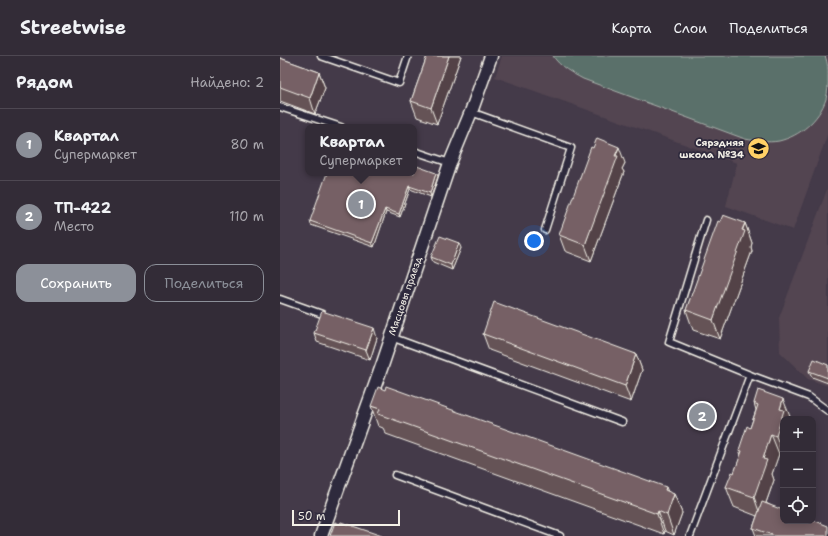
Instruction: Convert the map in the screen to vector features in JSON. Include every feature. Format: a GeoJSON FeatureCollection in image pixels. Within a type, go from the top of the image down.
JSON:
{"type":"FeatureCollection","features":[{"type":"Feature","properties":{"kind":"street","name":"Мясцовы праезд"},"geometry":{"type":"LineString","coordinates":[[321,536],[391,337],[450,162],[471,112],[491,56]]}},
{"type":"Feature","properties":{"kind":"lane"},"geometry":{"type":"LineString","coordinates":[[321,56],[399,83],[408,56]]}},
{"type":"Feature","properties":{"kind":"lane"},"geometry":{"type":"LineString","coordinates":[[280,107],[332,124]]}},
{"type":"Feature","properties":{"kind":"lane"},"geometry":{"type":"LineString","coordinates":[[471,112],[571,148],[545,230]]}},
{"type":"Feature","properties":{"kind":"lane"},"geometry":{"type":"LineString","coordinates":[[417,152],[450,162]]}},
{"type":"Feature","properties":{"kind":"lane"},"geometry":{"type":"LineString","coordinates":[[706,220],[669,342],[808,397],[828,411]]}},
{"type":"Feature","properties":{"kind":"lane"},"geometry":{"type":"LineString","coordinates":[[280,299],[322,314]]}},
{"type":"Feature","properties":{"kind":"lane"},"geometry":{"type":"LineString","coordinates":[[391,337],[622,422]]}},
{"type":"Feature","properties":{"kind":"lane"},"geometry":{"type":"LineString","coordinates":[[690,536],[750,375]]}},
{"type":"Feature","properties":{"kind":"lane"},"geometry":{"type":"LineString","coordinates":[[395,475],[560,536]]}},
{"type":"Feature","properties":{"kind":"shaded area","name":"Сярэдняя школа №34"},"geometry":{"type":"Polygon","coordinates":[[[502,56],[828,56],[828,133],[793,230],[726,206],[737,163],[495,77],[502,56]]]}},
{"type":"Feature","properties":{"kind":"shaded area"},"geometry":{"type":"Polygon","coordinates":[[[828,187],[828,386],[808,379],[780,352],[779,318],[828,187]]]}},
{"type":"Feature","properties":{"kind":"green space"},"geometry":{"type":"Polygon","coordinates":[[[553,56],[825,56],[828,69],[828,91],[819,114],[801,131],[787,139],[779,141],[758,141],[745,139],[583,79],[563,67],[553,56]]]}},
{"type":"Feature","properties":{"kind":"building"},"geometry":{"type":"Polygon","coordinates":[[[427,56],[449,56],[431,108],[411,101],[427,56]]]}},
{"type":"Feature","properties":{"kind":"building"},"geometry":{"type":"Polygon","coordinates":[[[280,58],[319,72],[310,98],[280,87],[280,58]]]}},
{"type":"Feature","properties":{"kind":"building"},"geometry":{"type":"Polygon","coordinates":[[[597,138],[619,147],[615,156],[618,156],[585,245],[559,235],[591,147],[593,148],[597,138]]]}},
{"type":"Feature","properties":{"kind":"building"},"geometry":{"type":"Polygon","coordinates":[[[417,166],[436,173],[430,193],[409,186],[399,214],[385,209],[372,243],[310,221],[326,176],[417,176],[417,166]]]}},
{"type":"Feature","properties":{"kind":"building"},"geometry":{"type":"Polygon","coordinates":[[[723,215],[745,223],[742,230],[745,231],[713,320],[686,310],[718,221],[720,222],[723,215]]]}},
{"type":"Feature","properties":{"kind":"building"},"geometry":{"type":"Polygon","coordinates":[[[440,236],[459,243],[451,265],[431,257],[440,236]]]}},
{"type":"Feature","properties":{"kind":"building"},"geometry":{"type":"Polygon","coordinates":[[[494,302],[636,354],[625,386],[483,334],[494,302]]]}},
{"type":"Feature","properties":{"kind":"building"},"geometry":{"type":"Polygon","coordinates":[[[322,311],[374,328],[366,350],[314,333],[322,311]]]}},
{"type":"Feature","properties":{"kind":"building"},"geometry":{"type":"Polygon","coordinates":[[[814,359],[828,365],[828,378],[809,371],[814,359]]]}},
{"type":"Feature","properties":{"kind":"building"},"geometry":{"type":"Polygon","coordinates":[[[386,386],[666,487],[665,490],[674,494],[667,515],[658,511],[657,514],[378,414],[380,409],[371,406],[378,387],[385,390],[386,386]]]}},
{"type":"Feature","properties":{"kind":"building"},"geometry":{"type":"Polygon","coordinates":[[[758,390],[783,399],[780,409],[784,410],[782,416],[780,416],[780,423],[776,436],[771,434],[763,459],[767,460],[754,497],[726,487],[732,472],[734,473],[742,451],[739,450],[747,426],[750,428],[758,405],[754,403],[758,390]]]}},
{"type":"Feature","properties":{"kind":"building"},"geometry":{"type":"Polygon","coordinates":[[[694,404],[711,411],[707,422],[690,415],[694,404]]]}},
{"type":"Feature","properties":{"kind":"building"},"geometry":{"type":"Polygon","coordinates":[[[762,502],[780,509],[780,524],[816,524],[816,521],[828,526],[828,536],[775,536],[753,528],[762,502]]]}},
{"type":"Feature","properties":{"kind":"building"},"geometry":{"type":"Polygon","coordinates":[[[335,522],[340,524],[341,522],[382,536],[330,536],[335,522]]]}},
{"type":"Feature","properties":{"kind":"place","name":"Сярэдняя школа №34"},"geometry":{"type":"Point","coordinates":[759,148]}},
{"type":"Feature","properties":{"kind":"place","name":"Квартал"},"geometry":{"type":"Point","coordinates":[361,204]}},
{"type":"Feature","properties":{"kind":"place","name":"ТП-422"},"geometry":{"type":"Point","coordinates":[702,416]}}]}
